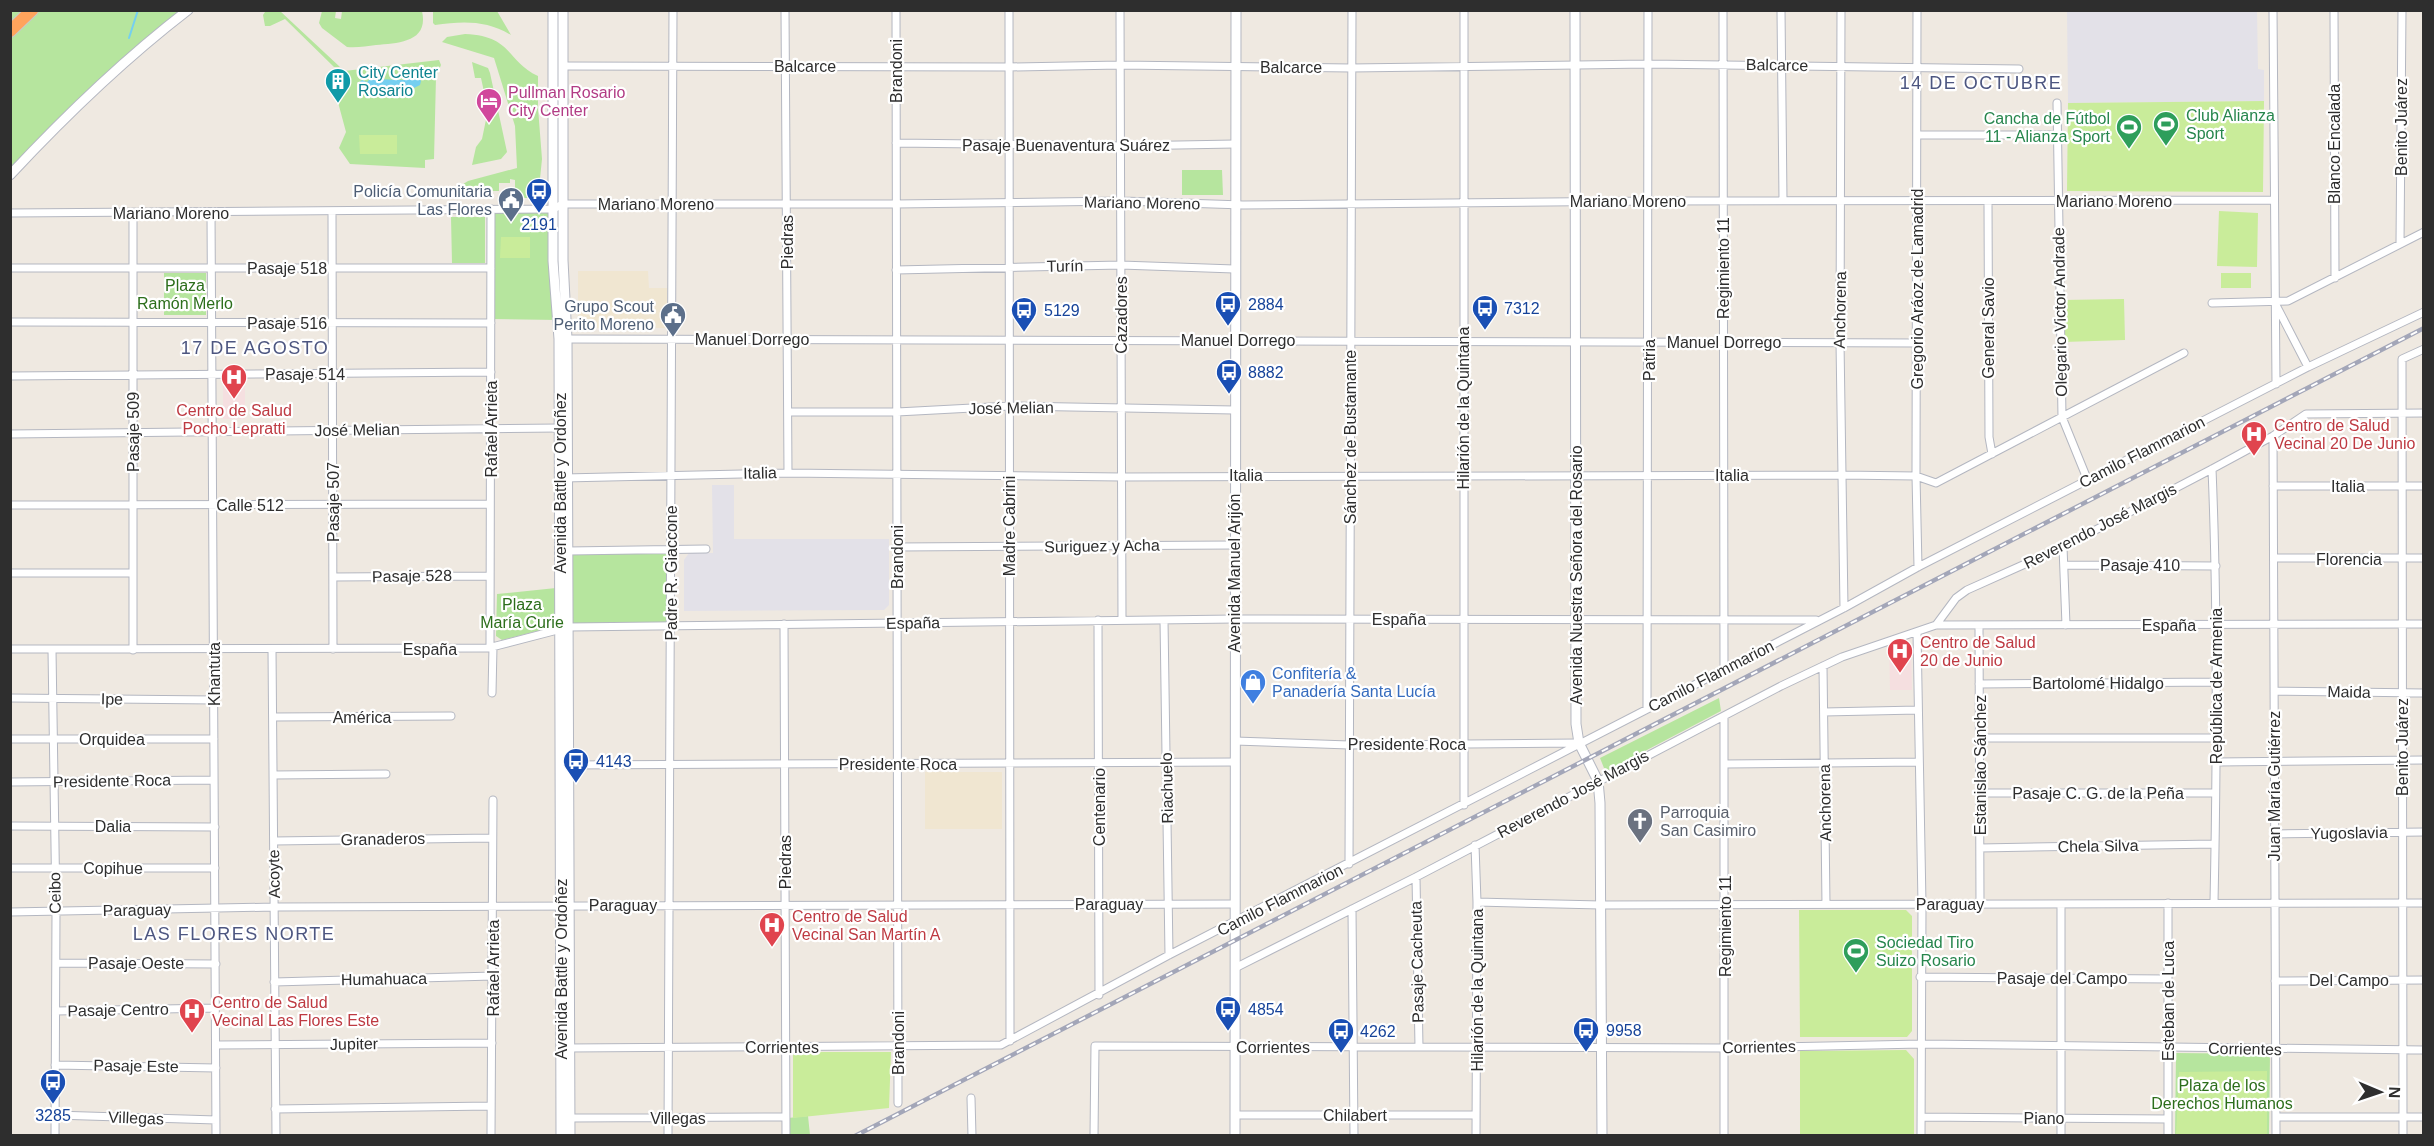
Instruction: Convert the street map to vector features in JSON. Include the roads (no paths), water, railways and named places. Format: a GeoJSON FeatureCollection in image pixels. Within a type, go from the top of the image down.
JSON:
{"type":"FeatureCollection","features":[{"type":"Feature","properties":{"kind":"highway"},"geometry":{"type":"LineString","coordinates":[[10,32],[32,10]]}},
{"type":"Feature","properties":{"kind":"street"},"geometry":{"type":"LineString","coordinates":[[10,176],[64,117],[109,75],[188,10]]}},
{"type":"Feature","properties":{"kind":"street","name":"Avenida Battle y Ordoñez"},"geometry":{"type":"LineString","coordinates":[[553,10],[554,261],[563,339],[559,428],[568,551],[564,628]]}},
{"type":"Feature","properties":{"kind":"street","name":"Avenida Battle y Ordoñez"},"geometry":{"type":"LineString","coordinates":[[561,1136],[566,1048],[562,10]]}},
{"type":"Feature","properties":{"kind":"street","name":"Padre R. Giaccone"},"geometry":{"type":"LineString","coordinates":[[668,1136],[673,10]]}},
{"type":"Feature","properties":{"kind":"street","name":"Piedras"},"geometry":{"type":"LineString","coordinates":[[785,10],[788,473]]}},
{"type":"Feature","properties":{"kind":"street","name":"Brandoni"},"geometry":{"type":"LineString","coordinates":[[896,10],[898,1103]]}},
{"type":"Feature","properties":{"kind":"street","name":"Madre Cabrini"},"geometry":{"type":"LineString","coordinates":[[1009,10],[1010,1041]]}},
{"type":"Feature","properties":{"kind":"street","name":"Cazadores"},"geometry":{"type":"LineString","coordinates":[[1120,10],[1122,620]]}},
{"type":"Feature","properties":{"kind":"street","name":"Avenida Manuel Arijón"},"geometry":{"type":"LineString","coordinates":[[1234,1136],[1236,10]]}},
{"type":"Feature","properties":{"kind":"street","name":"Sánchez de Bustamante"},"geometry":{"type":"LineString","coordinates":[[1349,864],[1352,10]]}},
{"type":"Feature","properties":{"kind":"street","name":"Hilarión de la Quintana"},"geometry":{"type":"LineString","coordinates":[[1464,10],[1464,805]]}},
{"type":"Feature","properties":{"kind":"street","name":"Avenida Nuestra Señora del Rosario"},"geometry":{"type":"LineString","coordinates":[[1575,10],[1576,724],[1579,743],[1598,781],[1602,1136]]}},
{"type":"Feature","properties":{"kind":"street","name":"Patria"},"geometry":{"type":"LineString","coordinates":[[1647,709],[1648,10]]}},
{"type":"Feature","properties":{"kind":"street","name":"Regimiento 11"},"geometry":{"type":"LineString","coordinates":[[1723,10],[1724,669]]}},
{"type":"Feature","properties":{"kind":"street"},"geometry":{"type":"LineString","coordinates":[[1781,10],[1783,201]]}},
{"type":"Feature","properties":{"kind":"street","name":"Anchorena"},"geometry":{"type":"LineString","coordinates":[[1841,10],[1840,342],[1844,609]]}},
{"type":"Feature","properties":{"kind":"street","name":"Gregorio Aráoz de Lamadrid"},"geometry":{"type":"LineString","coordinates":[[1917,10],[1916,476],[1918,567]]}},
{"type":"Feature","properties":{"kind":"street"},"geometry":{"type":"LineString","coordinates":[[2273,10],[2276,384]]}},
{"type":"Feature","properties":{"kind":"street","name":"Blanco Encalada"},"geometry":{"type":"LineString","coordinates":[[2334,10],[2335,278]]}},
{"type":"Feature","properties":{"kind":"street","name":"Benito Juárez"},"geometry":{"type":"LineString","coordinates":[[2400,243],[2402,10]]}},
{"type":"Feature","properties":{"kind":"street","name":"Balcarce"},"geometry":{"type":"LineString","coordinates":[[562,66],[1010,67],[1120,65],[1351,68],[1723,64],[2019,69]]}},
{"type":"Feature","properties":{"kind":"street","name":"Olegario Victor Andrade"},"geometry":{"type":"LineString","coordinates":[[2057,103],[2062,417],[2088,481]]}},
{"type":"Feature","properties":{"kind":"street"},"geometry":{"type":"LineString","coordinates":[[1917,135],[2058,135]]}},
{"type":"Feature","properties":{"kind":"street","name":"Pasaje Buenaventura Suárez"},"geometry":{"type":"LineString","coordinates":[[896,143],[1122,146],[1235,144]]}},
{"type":"Feature","properties":{"kind":"street","name":"Mariano Moreno"},"geometry":{"type":"LineString","coordinates":[[10,213],[332,212],[553,209],[564,204],[896,204],[1010,201],[1351,205],[1723,200],[1988,202],[2274,200]]}},
{"type":"Feature","properties":{"kind":"street","name":"General Savio"},"geometry":{"type":"LineString","coordinates":[[1988,202],[1989,437],[1992,454]]}},
{"type":"Feature","properties":{"kind":"street","name":"Rafael Arrieta"},"geometry":{"type":"LineString","coordinates":[[491,209],[492,693]]}},
{"type":"Feature","properties":{"kind":"street","name":"Khantuta"},"geometry":{"type":"LineString","coordinates":[[211,212],[216,1136]]}},
{"type":"Feature","properties":{"kind":"street","name":"Pasaje 507"},"geometry":{"type":"LineString","coordinates":[[332,212],[333,649]]}},
{"type":"Feature","properties":{"kind":"street","name":"Pasaje 509"},"geometry":{"type":"LineString","coordinates":[[133,213],[133,650]]}},
{"type":"Feature","properties":{"kind":"street"},"geometry":{"type":"LineString","coordinates":[[2212,303],[2288,301],[2424,232]]}},
{"type":"Feature","properties":{"kind":"street","name":"Turín"},"geometry":{"type":"LineString","coordinates":[[896,270],[1121,266],[1234,269]]}},
{"type":"Feature","properties":{"kind":"street","name":"Pasaje 518"},"geometry":{"type":"LineString","coordinates":[[10,268],[491,268]]}},
{"type":"Feature","properties":{"kind":"street"},"geometry":{"type":"LineString","coordinates":[[2275,302],[2308,367]]}},
{"type":"Feature","properties":{"kind":"street","name":"Camilo Flammarion"},"geometry":{"type":"LineString","coordinates":[[1001,1045],[1579,743],[1844,609],[1918,567],[2308,367],[2424,312]]}},
{"type":"Feature","properties":{"kind":"street","name":"Pasaje 516"},"geometry":{"type":"LineString","coordinates":[[10,322],[491,323]]}},
{"type":"Feature","properties":{"kind":"street","name":"Manuel Dorrego"},"geometry":{"type":"LineString","coordinates":[[563,339],[1918,343]]}},
{"type":"Feature","properties":{"kind":"street","name":"Benito Juárez"},"geometry":{"type":"LineString","coordinates":[[2403,1136],[2402,359],[2424,350]]}},
{"type":"Feature","properties":{"kind":"street"},"geometry":{"type":"LineString","coordinates":[[1992,454],[2184,353]]}},
{"type":"Feature","properties":{"kind":"street","name":"Pasaje 514"},"geometry":{"type":"LineString","coordinates":[[10,376],[491,372]]}},
{"type":"Feature","properties":{"kind":"street","name":"José Melian"},"geometry":{"type":"LineString","coordinates":[[788,412],[897,412],[1010,406],[1234,410]]}},
{"type":"Feature","properties":{"kind":"street"},"geometry":{"type":"LineString","coordinates":[[2273,436],[2306,414],[2424,413]]}},
{"type":"Feature","properties":{"kind":"street","name":"José Melian"},"geometry":{"type":"LineString","coordinates":[[10,434],[559,428]]}},
{"type":"Feature","properties":{"kind":"street","name":"Reverendo José Margis"},"geometry":{"type":"LineString","coordinates":[[1935,625],[1956,598],[1967,590],[2063,547],[2273,436]]}},
{"type":"Feature","properties":{"kind":"street","name":"Juan María Gutiérrez"},"geometry":{"type":"LineString","coordinates":[[2273,436],[2276,1136]]}},
{"type":"Feature","properties":{"kind":"street","name":"Italia"},"geometry":{"type":"LineString","coordinates":[[564,478],[788,473],[1121,477],[1841,475],[1916,476],[1936,483],[1992,454]]}},
{"type":"Feature","properties":{"kind":"street","name":"República de Armenia"},"geometry":{"type":"LineString","coordinates":[[2212,469],[2216,566],[2217,762],[2214,903]]}},
{"type":"Feature","properties":{"kind":"street","name":"Italia"},"geometry":{"type":"LineString","coordinates":[[2273,486],[2424,486]]}},
{"type":"Feature","properties":{"kind":"street","name":"Calle 512"},"geometry":{"type":"LineString","coordinates":[[10,505],[490,504]]}},
{"type":"Feature","properties":{"kind":"street","name":"Suriguez y Acha"},"geometry":{"type":"LineString","coordinates":[[897,547],[1234,545]]}},
{"type":"Feature","properties":{"kind":"street"},"geometry":{"type":"LineString","coordinates":[[2063,547],[2066,625]]}},
{"type":"Feature","properties":{"kind":"street"},"geometry":{"type":"LineString","coordinates":[[568,551],[706,549]]}},
{"type":"Feature","properties":{"kind":"street","name":"Florencia"},"geometry":{"type":"LineString","coordinates":[[2274,558],[2424,558]]}},
{"type":"Feature","properties":{"kind":"street","name":"Pasaje 410"},"geometry":{"type":"LineString","coordinates":[[2064,565],[2216,566]]}},
{"type":"Feature","properties":{"kind":"street"},"geometry":{"type":"LineString","coordinates":[[10,573],[133,573]]}},
{"type":"Feature","properties":{"kind":"street","name":"Pasaje 528"},"geometry":{"type":"LineString","coordinates":[[333,577],[490,576]]}},
{"type":"Feature","properties":{"kind":"street","name":"España"},"geometry":{"type":"LineString","coordinates":[[10,649],[491,648],[564,628],[670,625],[1235,619],[1819,620]]}},
{"type":"Feature","properties":{"kind":"street","name":"Centenario"},"geometry":{"type":"LineString","coordinates":[[1098,620],[1099,994]]}},
{"type":"Feature","properties":{"kind":"street","name":"Riachuelo"},"geometry":{"type":"LineString","coordinates":[[1164,620],[1169,956]]}},
{"type":"Feature","properties":{"kind":"street","name":"Piedras"},"geometry":{"type":"LineString","coordinates":[[784,624],[786,1136]]}},
{"type":"Feature","properties":{"kind":"street","name":"España"},"geometry":{"type":"LineString","coordinates":[[1917,632],[1935,625],[2424,624]]}},
{"type":"Feature","properties":{"kind":"street","name":"Estanislao Sánchez"},"geometry":{"type":"LineString","coordinates":[[1979,625],[1980,904]]}},
{"type":"Feature","properties":{"kind":"street"},"geometry":{"type":"LineString","coordinates":[[1917,632],[1922,904],[1921,1136]]}},
{"type":"Feature","properties":{"kind":"street","name":"Reverendo José Margis"},"geometry":{"type":"LineString","coordinates":[[1235,968],[1823,666],[1917,632]]}},
{"type":"Feature","properties":{"kind":"street","name":"Acoyte"},"geometry":{"type":"LineString","coordinates":[[272,649],[276,1136]]}},
{"type":"Feature","properties":{"kind":"street","name":"Ceibo"},"geometry":{"type":"LineString","coordinates":[[52,650],[56,911],[55,1136]]}},
{"type":"Feature","properties":{"kind":"street","name":"Anchorena"},"geometry":{"type":"LineString","coordinates":[[1823,666],[1826,904]]}},
{"type":"Feature","properties":{"kind":"street","name":"Bartolomé Hidalgo"},"geometry":{"type":"LineString","coordinates":[[1980,684],[2216,682]]}},
{"type":"Feature","properties":{"kind":"street","name":"Maida"},"geometry":{"type":"LineString","coordinates":[[2274,691],[2424,693]]}},
{"type":"Feature","properties":{"kind":"street","name":"Ipe"},"geometry":{"type":"LineString","coordinates":[[10,698],[214,700]]}},
{"type":"Feature","properties":{"kind":"street"},"geometry":{"type":"LineString","coordinates":[[1824,712],[1918,710]]}},
{"type":"Feature","properties":{"kind":"street","name":"América"},"geometry":{"type":"LineString","coordinates":[[273,717],[451,716]]}},
{"type":"Feature","properties":{"kind":"street","name":"Regimiento 11"},"geometry":{"type":"LineString","coordinates":[[1724,716],[1724,1136]]}},
{"type":"Feature","properties":{"kind":"street"},"geometry":{"type":"LineString","coordinates":[[1980,738],[2216,738]]}},
{"type":"Feature","properties":{"kind":"street","name":"Orquidea"},"geometry":{"type":"LineString","coordinates":[[10,739],[214,739]]}},
{"type":"Feature","properties":{"kind":"street","name":"Presidente Roca"},"geometry":{"type":"LineString","coordinates":[[1235,741],[1349,745],[1579,743]]}},
{"type":"Feature","properties":{"kind":"street"},"geometry":{"type":"LineString","coordinates":[[2217,762],[2424,760]]}},
{"type":"Feature","properties":{"kind":"street","name":"Presidente Roca"},"geometry":{"type":"LineString","coordinates":[[565,765],[1235,762]]}},
{"type":"Feature","properties":{"kind":"street"},"geometry":{"type":"LineString","coordinates":[[1725,764],[1919,762]]}},
{"type":"Feature","properties":{"kind":"street"},"geometry":{"type":"LineString","coordinates":[[273,775],[386,774]]}},
{"type":"Feature","properties":{"kind":"street","name":"Presidente Roca"},"geometry":{"type":"LineString","coordinates":[[10,782],[214,780]]}},
{"type":"Feature","properties":{"kind":"street","name":"Pasaje C. G. de la Peña"},"geometry":{"type":"LineString","coordinates":[[1980,793],[2216,792]]}},
{"type":"Feature","properties":{"kind":"street","name":"Rafael Arrieta"},"geometry":{"type":"LineString","coordinates":[[491,1136],[493,800]]}},
{"type":"Feature","properties":{"kind":"street","name":"Dalia"},"geometry":{"type":"LineString","coordinates":[[10,826],[214,827]]}},
{"type":"Feature","properties":{"kind":"street","name":"Yugoslavia"},"geometry":{"type":"LineString","coordinates":[[2275,834],[2424,832]]}},
{"type":"Feature","properties":{"kind":"street","name":"Granaderos"},"geometry":{"type":"LineString","coordinates":[[274,841],[492,838]]}},
{"type":"Feature","properties":{"kind":"street","name":"Chela Silva"},"geometry":{"type":"LineString","coordinates":[[1980,848],[2215,844]]}},
{"type":"Feature","properties":{"kind":"street","name":"Hilarión de la Quintana"},"geometry":{"type":"LineString","coordinates":[[1475,845],[1477,902],[1476,1136]]}},
{"type":"Feature","properties":{"kind":"street","name":"Copihue"},"geometry":{"type":"LineString","coordinates":[[10,868],[215,868]]}},
{"type":"Feature","properties":{"kind":"street","name":"Pasaje Cacheuta"},"geometry":{"type":"LineString","coordinates":[[1416,877],[1419,1047]]}},
{"type":"Feature","properties":{"kind":"street","name":"Paraguay"},"geometry":{"type":"LineString","coordinates":[[1477,902],[1601,905],[2424,903]]}},
{"type":"Feature","properties":{"kind":"street","name":"Esteban de Luca"},"geometry":{"type":"LineString","coordinates":[[2168,903],[2168,1136]]}},
{"type":"Feature","properties":{"kind":"street","name":"Paraguay"},"geometry":{"type":"LineString","coordinates":[[10,912],[566,905],[1235,904]]}},
{"type":"Feature","properties":{"kind":"street"},"geometry":{"type":"LineString","coordinates":[[2061,904],[2061,1136]]}},
{"type":"Feature","properties":{"kind":"street"},"geometry":{"type":"LineString","coordinates":[[1352,909],[1354,1136]]}},
{"type":"Feature","properties":{"kind":"street","name":"Pasaje Oeste"},"geometry":{"type":"LineString","coordinates":[[56,963],[216,964]]}},
{"type":"Feature","properties":{"kind":"street","name":"Humahuaca"},"geometry":{"type":"LineString","coordinates":[[274,982],[493,976]]}},
{"type":"Feature","properties":{"kind":"street","name":"Pasaje del Campo"},"geometry":{"type":"LineString","coordinates":[[1920,977],[2168,979]]}},
{"type":"Feature","properties":{"kind":"street","name":"Del Campo"},"geometry":{"type":"LineString","coordinates":[[2275,981],[2424,980]]}},
{"type":"Feature","properties":{"kind":"street","name":"Pasaje Centro"},"geometry":{"type":"LineString","coordinates":[[56,1011],[216,1008]]}},
{"type":"Feature","properties":{"kind":"street","name":"Jupiter"},"geometry":{"type":"LineString","coordinates":[[216,1045],[492,1042]]}},
{"type":"Feature","properties":{"kind":"street","name":"Corrientes"},"geometry":{"type":"LineString","coordinates":[[1094,1136],[1095,1046],[1724,1048],[1921,1044],[2424,1050]]}},
{"type":"Feature","properties":{"kind":"street","name":"Corrientes"},"geometry":{"type":"LineString","coordinates":[[566,1048],[1001,1045]]}},
{"type":"Feature","properties":{"kind":"street","name":"Avenida Battle y Ordoñez"},"geometry":{"type":"LineString","coordinates":[[566,1048],[570,1136]]}},
{"type":"Feature","properties":{"kind":"street","name":"Pasaje Este"},"geometry":{"type":"LineString","coordinates":[[55,1065],[216,1068]]}},
{"type":"Feature","properties":{"kind":"street"},"geometry":{"type":"LineString","coordinates":[[971,1098],[972,1136]]}},
{"type":"Feature","properties":{"kind":"street"},"geometry":{"type":"LineString","coordinates":[[275,1109],[491,1106]]}},
{"type":"Feature","properties":{"kind":"street","name":"Villegas"},"geometry":{"type":"LineString","coordinates":[[55,1115],[216,1120]]}},
{"type":"Feature","properties":{"kind":"street","name":"Chilabert"},"geometry":{"type":"LineString","coordinates":[[1234,1115],[1476,1115]]}},
{"type":"Feature","properties":{"kind":"street","name":"Villegas"},"geometry":{"type":"LineString","coordinates":[[570,1118],[786,1117]]}},
{"type":"Feature","properties":{"kind":"street","name":"Piano"},"geometry":{"type":"LineString","coordinates":[[1921,1117],[2168,1119]]}},
{"type":"Feature","properties":{"kind":"street"},"geometry":{"type":"LineString","coordinates":[[2276,1117],[2424,1117]]}},
{"type":"Feature","properties":{"kind":"water"},"geometry":{"type":"Polygon","coordinates":[[[413,74],[417,75],[421,81],[420,85],[414,88],[401,87],[387,91],[372,86],[362,91],[358,87],[358,83],[362,80],[367,82],[370,79],[405,80],[413,74]]]}},
{"type":"Feature","properties":{"kind":"waterway"},"geometry":{"type":"LineString","coordinates":[[129,38],[138,10]]}},
{"type":"Feature","properties":{"kind":"railway"},"geometry":{"type":"LineString","coordinates":[[855,1136],[2424,328]]}},
{"type":"Feature","properties":{"kind":"place","name":"City Center Rosario"},"geometry":{"type":"Point","coordinates":[338,104]}},
{"type":"Feature","properties":{"kind":"place","name":"Pullman Rosario City Center"},"geometry":{"type":"Point","coordinates":[489,124]}},
{"type":"Feature","properties":{"kind":"place","name":"Club Alianza Sport"},"geometry":{"type":"Point","coordinates":[2166,147]}},
{"type":"Feature","properties":{"kind":"place","name":"Cancha de Fútbol 11 - Alianza Sport"},"geometry":{"type":"Point","coordinates":[2129,150]}},
{"type":"Feature","properties":{"kind":"place","name":"2191"},"geometry":{"type":"Point","coordinates":[539,214]}},
{"type":"Feature","properties":{"kind":"place","name":"Policía Comunitaria Las Flores"},"geometry":{"type":"Point","coordinates":[511,223]}},
{"type":"Feature","properties":{"kind":"place","name":"2884"},"geometry":{"type":"Point","coordinates":[1228,327]}},
{"type":"Feature","properties":{"kind":"place","name":"7312"},"geometry":{"type":"Point","coordinates":[1485,331]}},
{"type":"Feature","properties":{"kind":"place","name":"5129"},"geometry":{"type":"Point","coordinates":[1024,333]}},
{"type":"Feature","properties":{"kind":"place","name":"Grupo Scout Perito Moreno"},"geometry":{"type":"Point","coordinates":[673,338]}},
{"type":"Feature","properties":{"kind":"place","name":"8882"},"geometry":{"type":"Point","coordinates":[1229,395]}},
{"type":"Feature","properties":{"kind":"place","name":"Centro de Salud Pocho Lepratti"},"geometry":{"type":"Point","coordinates":[234,400]}},
{"type":"Feature","properties":{"kind":"place","name":"Centro de Salud Vecinal 20 De Junio"},"geometry":{"type":"Point","coordinates":[2254,457]}},
{"type":"Feature","properties":{"kind":"place","name":"Centro de Salud 20 de Junio"},"geometry":{"type":"Point","coordinates":[1900,674]}},
{"type":"Feature","properties":{"kind":"place","name":"Confitería & Panadería Santa Lucía"},"geometry":{"type":"Point","coordinates":[1253,705]}},
{"type":"Feature","properties":{"kind":"place","name":"4143"},"geometry":{"type":"Point","coordinates":[576,784]}},
{"type":"Feature","properties":{"kind":"place","name":"Parroquia San Casimiro"},"geometry":{"type":"Point","coordinates":[1640,844]}},
{"type":"Feature","properties":{"kind":"place","name":"Centro de Salud Vecinal San Martín A"},"geometry":{"type":"Point","coordinates":[772,948]}},
{"type":"Feature","properties":{"kind":"place","name":"Sociedad Tiro Suizo Rosario"},"geometry":{"type":"Point","coordinates":[1856,974]}},
{"type":"Feature","properties":{"kind":"place","name":"4854"},"geometry":{"type":"Point","coordinates":[1228,1032]}},
{"type":"Feature","properties":{"kind":"place","name":"Centro de Salud Vecinal Las Flores Este"},"geometry":{"type":"Point","coordinates":[192,1034]}},
{"type":"Feature","properties":{"kind":"place","name":"9958"},"geometry":{"type":"Point","coordinates":[1586,1053]}},
{"type":"Feature","properties":{"kind":"place","name":"4262"},"geometry":{"type":"Point","coordinates":[1341,1054]}},
{"type":"Feature","properties":{"kind":"place","name":"3285"},"geometry":{"type":"Point","coordinates":[53,1105]}},
{"type":"Feature","properties":{"kind":"district","name":"14 DE OCTUBRE"},"geometry":{"type":"Point","coordinates":[1981,83]}},
{"type":"Feature","properties":{"kind":"district","name":"17 DE AGOSTO"},"geometry":{"type":"Point","coordinates":[255,348]}},
{"type":"Feature","properties":{"kind":"district","name":"LAS FLORES NORTE"},"geometry":{"type":"Point","coordinates":[234,934]}},
{"type":"Feature","properties":{"kind":"park label","name":"Plaza Ramón Merlo"},"geometry":{"type":"Point","coordinates":[185,294]}},
{"type":"Feature","properties":{"kind":"park label","name":"Plaza María Curie"},"geometry":{"type":"Point","coordinates":[522,613]}},
{"type":"Feature","properties":{"kind":"park label","name":"Plaza de los Derechos Humanos"},"geometry":{"type":"Point","coordinates":[2222,1094]}}]}
